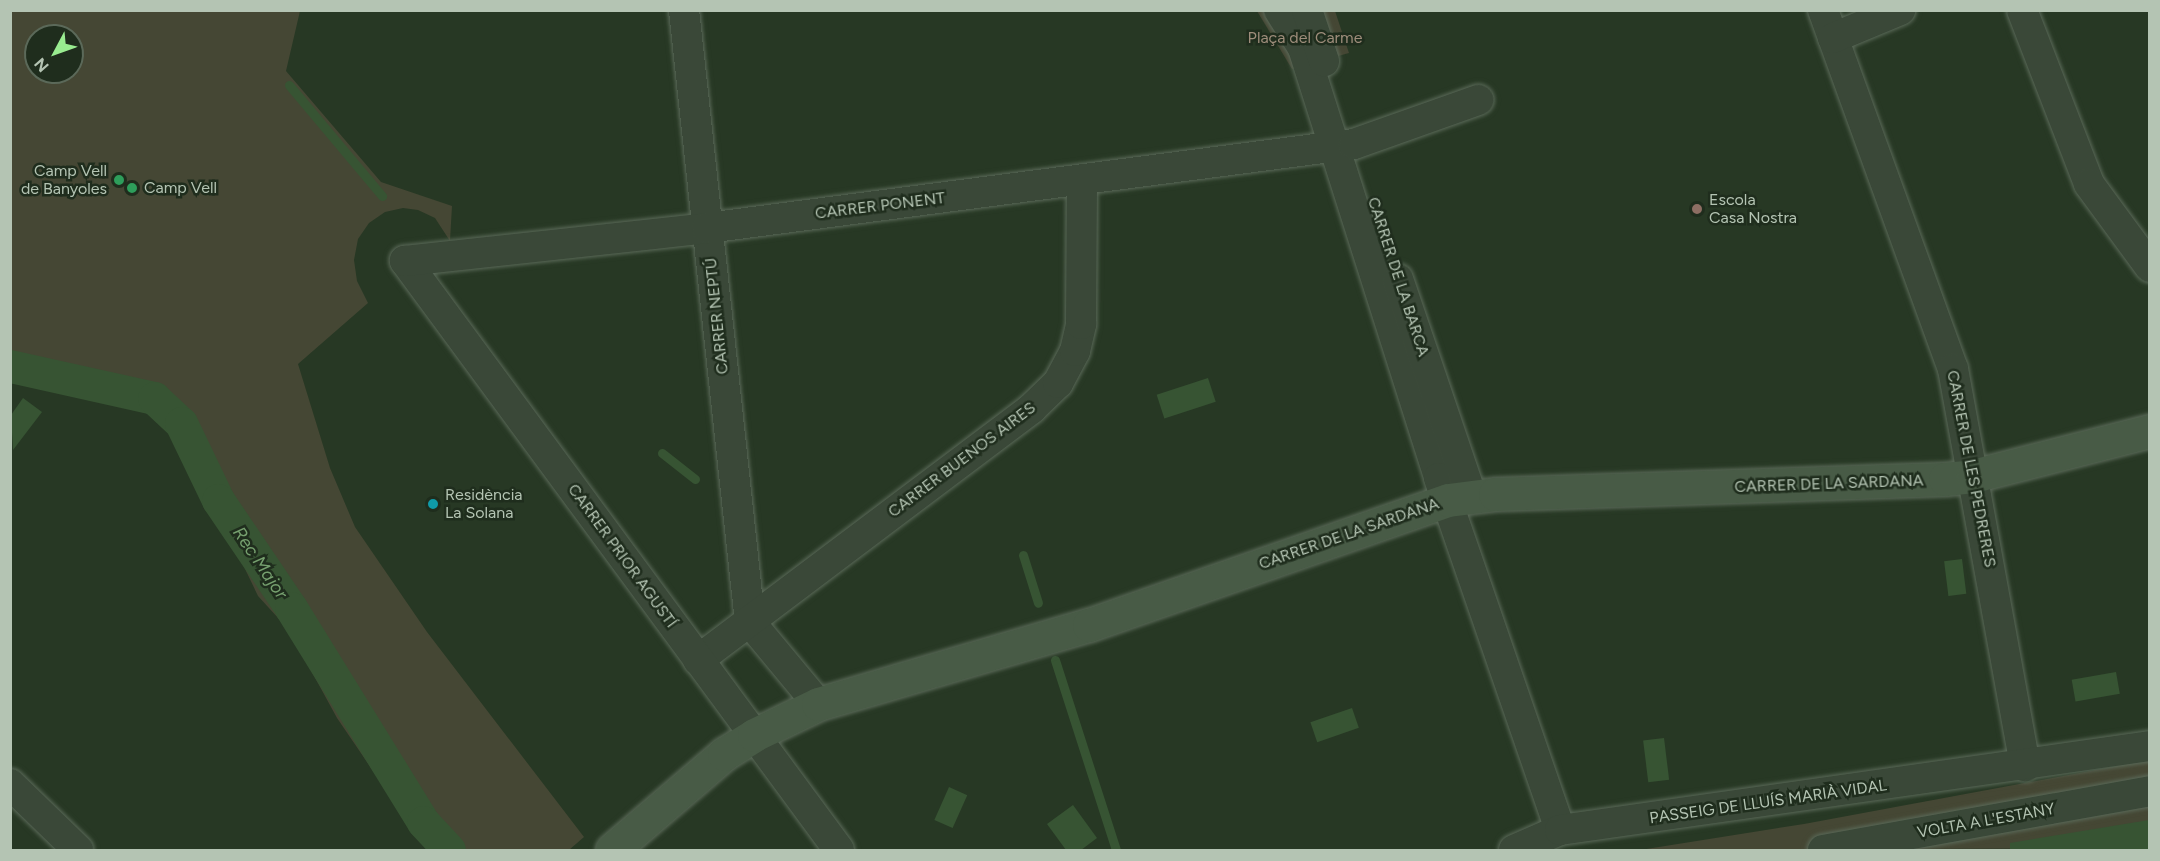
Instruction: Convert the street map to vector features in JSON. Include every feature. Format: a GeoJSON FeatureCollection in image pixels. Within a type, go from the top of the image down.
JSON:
{"type":"FeatureCollection","features":[{"type":"Feature","properties":{"kind":"street","name":"CARRER NEPTÚ"},"geometry":{"type":"LineString","coordinates":[[684,10],[750,622]]}},
{"type":"Feature","properties":{"kind":"street"},"geometry":{"type":"LineString","coordinates":[[1279,10],[1303,48],[1345,146]]}},
{"type":"Feature","properties":{"kind":"street"},"geometry":{"type":"LineString","coordinates":[[1307,10],[1323,59],[1345,146],[1460,497],[1560,830]]}},
{"type":"Feature","properties":{"kind":"street"},"geometry":{"type":"LineString","coordinates":[[1828,24],[1900,10]]}},
{"type":"Feature","properties":{"kind":"street"},"geometry":{"type":"LineString","coordinates":[[2022,10],[2088,184],[2150,267]]}},
{"type":"Feature","properties":{"kind":"street","name":"CARRER DE LES PEDRERES"},"geometry":{"type":"LineString","coordinates":[[1828,24],[1953,369],[2025,767]]}},
{"type":"Feature","properties":{"kind":"street","name":"CARRER PONENT"},"geometry":{"type":"LineString","coordinates":[[405,261],[707,228],[1345,146],[1478,100]]}},
{"type":"Feature","properties":{"kind":"street","name":"CARRER BUENOS AIRES"},"geometry":{"type":"LineString","coordinates":[[698,660],[1032,408],[1058,383],[1076,351],[1081,324],[1082,181]]}},
{"type":"Feature","properties":{"kind":"street","name":"CARRER PRIOR AGUSTÍ"},"geometry":{"type":"LineString","coordinates":[[405,261],[839,850]]}},
{"type":"Feature","properties":{"kind":"street","name":"CARRER DE LA SARDANA"},"geometry":{"type":"LineString","coordinates":[[612,850],[709,766],[754,735],[818,704],[1089,626],[1460,497],[1834,485],[1973,476],[2150,431]]}},
{"type":"Feature","properties":{"kind":"street"},"geometry":{"type":"LineString","coordinates":[[750,622],[818,704]]}},
{"type":"Feature","properties":{"kind":"street","name":"PASSEIG DE LLUÍS MARIÀ VIDAL"},"geometry":{"type":"LineString","coordinates":[[1514,850],[1560,830],[2025,767],[2150,746]]}},
{"type":"Feature","properties":{"kind":"street"},"geometry":{"type":"LineString","coordinates":[[10,784],[78,850]]}},
{"type":"Feature","properties":{"kind":"street","name":"VOLTA A L'ESTANY"},"geometry":{"type":"LineString","coordinates":[[1823,850],[2150,791]]}},
{"type":"Feature","properties":{"kind":"green space"},"geometry":{"type":"Polygon","coordinates":[[[10,11],[300,11],[286,71],[381,182],[452,206],[450,241],[435,218],[418,210],[403,208],[385,212],[369,223],[358,239],[354,260],[357,281],[368,303],[298,364],[330,468],[355,527],[427,632],[584,837],[569,850],[427,850],[337,718],[289,630],[258,596],[185,444],[145,407],[11,381],[10,11]]]}},
{"type":"Feature","properties":{"kind":"green space","name":"Plaça del Carme"},"geometry":{"type":"Polygon","coordinates":[[[1257,11],[1335,11],[1349,53],[1292,69],[1257,11]]]}},
{"type":"Feature","properties":{"kind":"green space"},"geometry":{"type":"Polygon","coordinates":[[[2149,760],[2149,848],[1640,850],[1804,824],[2149,760]]]}},
{"type":"Feature","properties":{"kind":"shaded area"},"geometry":{"type":"Polygon","coordinates":[[[1208,378],[1216,402],[1164,418],[1157,395],[1208,378]]]}},
{"type":"Feature","properties":{"kind":"shaded area"},"geometry":{"type":"Polygon","coordinates":[[[23,398],[42,412],[13,450],[11,415],[23,398]]]}},
{"type":"Feature","properties":{"kind":"shaded area"},"geometry":{"type":"Polygon","coordinates":[[[1962,559],[1966,594],[1948,596],[1944,561],[1962,559]]]}},
{"type":"Feature","properties":{"kind":"shaded area"},"geometry":{"type":"Polygon","coordinates":[[[2116,672],[2120,694],[2076,701],[2072,680],[2116,672]]]}},
{"type":"Feature","properties":{"kind":"shaded area"},"geometry":{"type":"Polygon","coordinates":[[[1352,708],[1359,728],[1317,742],[1310,722],[1352,708]]]}},
{"type":"Feature","properties":{"kind":"shaded area"},"geometry":{"type":"Polygon","coordinates":[[[1664,738],[1669,780],[1648,782],[1643,741],[1664,738]]]}},
{"type":"Feature","properties":{"kind":"shaded area"},"geometry":{"type":"Polygon","coordinates":[[[949,787],[967,795],[953,828],[934,820],[949,787]]]}},
{"type":"Feature","properties":{"kind":"shaded area"},"geometry":{"type":"Polygon","coordinates":[[[1073,805],[1097,838],[1081,850],[1066,850],[1047,824],[1073,805]]]}},
{"type":"Feature","properties":{"kind":"shaded area"},"geometry":{"type":"Polygon","coordinates":[[[2149,820],[2149,850],[2010,850],[2010,843],[2149,820]]]}},
{"type":"Feature","properties":{"kind":"waterway"},"geometry":{"type":"LineString","coordinates":[[289,85],[382,196]]}},
{"type":"Feature","properties":{"kind":"waterway","name":"Rec Major"},"geometry":{"type":"LineString","coordinates":[[10,366],[154,398],[181,423],[218,500],[291,608],[423,822],[449,850]]}},
{"type":"Feature","properties":{"kind":"waterway"},"geometry":{"type":"LineString","coordinates":[[662,453],[695,479]]}},
{"type":"Feature","properties":{"kind":"waterway"},"geometry":{"type":"LineString","coordinates":[[1023,555],[1038,603]]}},
{"type":"Feature","properties":{"kind":"waterway"},"geometry":{"type":"LineString","coordinates":[[1055,660],[1116,850]]}},
{"type":"Feature","properties":{"kind":"place","name":"Camp Vell de Banyoles"},"geometry":{"type":"Point","coordinates":[119,180]}},
{"type":"Feature","properties":{"kind":"place","name":"Camp Vell"},"geometry":{"type":"Point","coordinates":[132,188]}},
{"type":"Feature","properties":{"kind":"place","name":"Escola Casa Nostra"},"geometry":{"type":"Point","coordinates":[1697,209]}},
{"type":"Feature","properties":{"kind":"place","name":"Residència La Solana"},"geometry":{"type":"Point","coordinates":[433,504]}}]}
